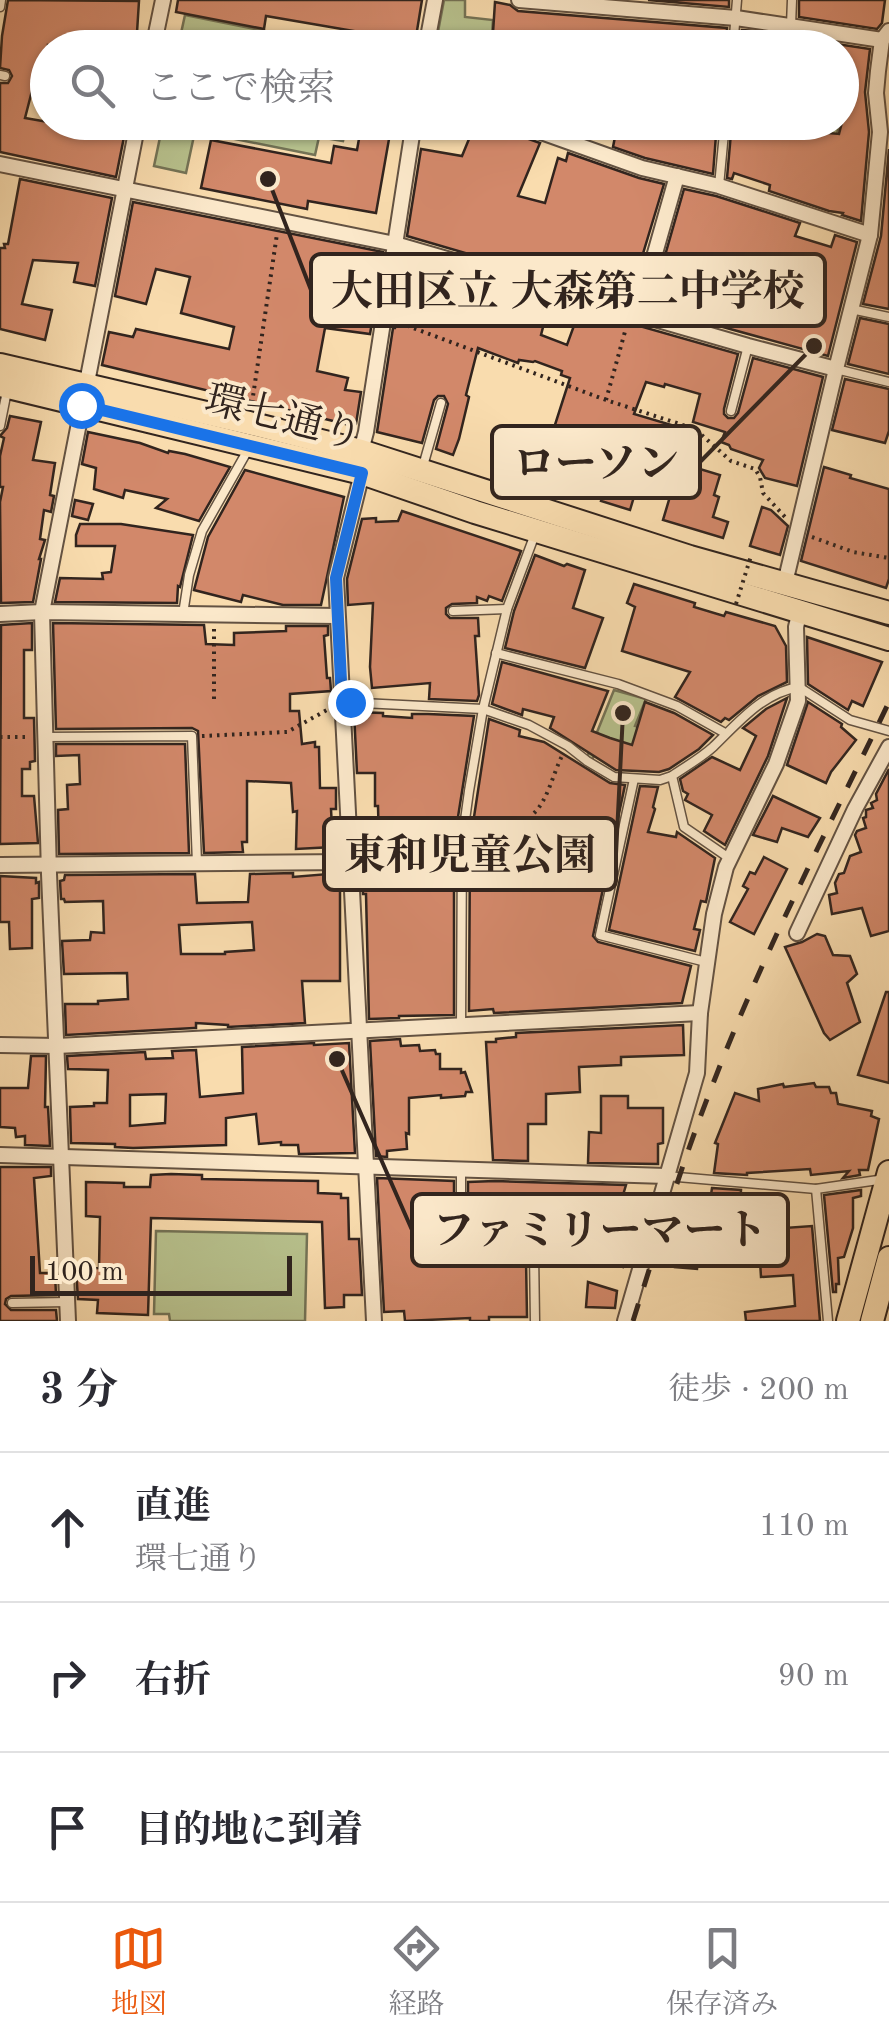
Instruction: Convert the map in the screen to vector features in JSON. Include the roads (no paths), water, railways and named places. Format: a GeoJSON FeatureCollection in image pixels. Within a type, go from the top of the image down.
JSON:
{"type":"FeatureCollection","features":[{"type":"Feature","properties":{"kind":"main road","name":"環七通り"},"geometry":{"type":"LineString","coordinates":[[3,379],[362,462],[422,471],[690,556],[889,613]]}},
{"type":"Feature","properties":{"kind":"main road","name":"環七通り"},"geometry":{"type":"LineString","coordinates":[[362,462],[474,512],[889,639]]}},
{"type":"Feature","properties":{"kind":"main road"},"geometry":{"type":"LineString","coordinates":[[848,1321],[888,1175]]}},
{"type":"Feature","properties":{"kind":"main road"},"geometry":{"type":"LineString","coordinates":[[872,1321],[889,1258]]}},
{"type":"Feature","properties":{"kind":"street"},"geometry":{"type":"LineString","coordinates":[[157,30],[163,0]]}},
{"type":"Feature","properties":{"kind":"street"},"geometry":{"type":"LineString","coordinates":[[429,30],[435,0]]}},
{"type":"Feature","properties":{"kind":"street"},"geometry":{"type":"LineString","coordinates":[[519,0],[829,30]]}},
{"type":"Feature","properties":{"kind":"street"},"geometry":{"type":"LineString","coordinates":[[785,583],[851,308],[870,235],[882,208],[876,93],[886,36],[859,33]]}},
{"type":"Feature","properties":{"kind":"street"},"geometry":{"type":"LineString","coordinates":[[68,1321],[42,612],[134,140]]}},
{"type":"Feature","properties":{"kind":"street"},"geometry":{"type":"LineString","coordinates":[[374,1321],[336,578],[362,462],[411,140]]}},
{"type":"Feature","properties":{"kind":"street"},"geometry":{"type":"LineString","coordinates":[[564,140],[642,168],[719,186],[870,235]]}},
{"type":"Feature","properties":{"kind":"street"},"geometry":{"type":"LineString","coordinates":[[0,164],[395,244],[836,369]]}},
{"type":"Feature","properties":{"kind":"street"},"geometry":{"type":"LineString","coordinates":[[635,312],[677,176]]}},
{"type":"Feature","properties":{"kind":"street"},"geometry":{"type":"LineString","coordinates":[[625,1321],[697,1073],[700,1013],[714,914],[729,858],[776,764],[798,700],[796,627],[800,611]]}},
{"type":"Feature","properties":{"kind":"street"},"geometry":{"type":"LineString","coordinates":[[0,614],[337,616]]}},
{"type":"Feature","properties":{"kind":"street"},"geometry":{"type":"LineString","coordinates":[[797,933],[854,809],[889,746]]}},
{"type":"Feature","properties":{"kind":"street"},"geometry":{"type":"LineString","coordinates":[[0,865],[350,862]]}},
{"type":"Feature","properties":{"kind":"street"},"geometry":{"type":"LineString","coordinates":[[0,1045],[57,1046],[700,1013]]}},
{"type":"Feature","properties":{"kind":"street"},"geometry":{"type":"LineString","coordinates":[[0,1155],[666,1176]]}},
{"type":"Feature","properties":{"kind":"lane"},"geometry":{"type":"LineString","coordinates":[[735,30],[737,0]]}},
{"type":"Feature","properties":{"kind":"lane"},"geometry":{"type":"LineString","coordinates":[[791,26],[792,0]]}},
{"type":"Feature","properties":{"kind":"lane"},"geometry":{"type":"LineString","coordinates":[[719,186],[724,140]]}},
{"type":"Feature","properties":{"kind":"lane"},"geometry":{"type":"LineString","coordinates":[[851,308],[889,316]]}},
{"type":"Feature","properties":{"kind":"lane"},"geometry":{"type":"LineString","coordinates":[[730,411],[748,346]]}},
{"type":"Feature","properties":{"kind":"lane"},"geometry":{"type":"LineString","coordinates":[[836,369],[889,382]]}},
{"type":"Feature","properties":{"kind":"lane"},"geometry":{"type":"LineString","coordinates":[[0,426],[3,379]]}},
{"type":"Feature","properties":{"kind":"lane"},"geometry":{"type":"LineString","coordinates":[[422,471],[441,403]]}},
{"type":"Feature","properties":{"kind":"lane"},"geometry":{"type":"LineString","coordinates":[[183,614],[189,574],[202,531],[250,434]]}},
{"type":"Feature","properties":{"kind":"lane"},"geometry":{"type":"LineString","coordinates":[[461,1026],[462,842],[496,653],[507,608],[536,530]]}},
{"type":"Feature","properties":{"kind":"lane"},"geometry":{"type":"LineString","coordinates":[[453,611],[507,608]]}},
{"type":"Feature","properties":{"kind":"lane"},"geometry":{"type":"LineString","coordinates":[[496,653],[618,684],[677,706],[726,733]]}},
{"type":"Feature","properties":{"kind":"lane"},"geometry":{"type":"LineString","coordinates":[[342,702],[483,709],[529,725],[614,777],[660,780],[711,750],[747,712],[786,689],[799,687],[850,720],[889,731]]}},
{"type":"Feature","properties":{"kind":"lane"},"geometry":{"type":"LineString","coordinates":[[44,736],[192,736],[197,863]]}},
{"type":"Feature","properties":{"kind":"lane"},"geometry":{"type":"LineString","coordinates":[[672,776],[684,827],[729,858]]}},
{"type":"Feature","properties":{"kind":"lane"},"geometry":{"type":"LineString","coordinates":[[634,778],[600,935],[707,962]]}},
{"type":"Feature","properties":{"kind":"lane"},"geometry":{"type":"LineString","coordinates":[[461,1170],[461,1251],[574,1252]]}},
{"type":"Feature","properties":{"kind":"lane"},"geometry":{"type":"LineString","coordinates":[[666,1176],[816,1189],[888,1175]]}},
{"type":"Feature","properties":{"kind":"lane"},"geometry":{"type":"LineString","coordinates":[[816,1189],[828,1321]]}},
{"type":"Feature","properties":{"kind":"lane"},"geometry":{"type":"LineString","coordinates":[[534,1252],[535,1321]]}},
{"type":"Feature","properties":{"kind":"lane"},"geometry":{"type":"LineString","coordinates":[[12,1303],[67,1302]]}},
{"type":"Feature","properties":{"kind":"railway"},"geometry":{"type":"LineString","coordinates":[[633,1321],[693,1136],[735,1029],[889,702]]}},
{"type":"Feature","properties":{"kind":"place","name":"大田区立 大森第二中学校"},"geometry":{"type":"Point","coordinates":[268,179]}},
{"type":"Feature","properties":{"kind":"place","name":"ローソン"},"geometry":{"type":"Point","coordinates":[814,346]}},
{"type":"Feature","properties":{"kind":"place","name":"東和児童公園"},"geometry":{"type":"Point","coordinates":[623,713]}},
{"type":"Feature","properties":{"kind":"place","name":"ファミリーマート"},"geometry":{"type":"Point","coordinates":[337,1059]}}]}
